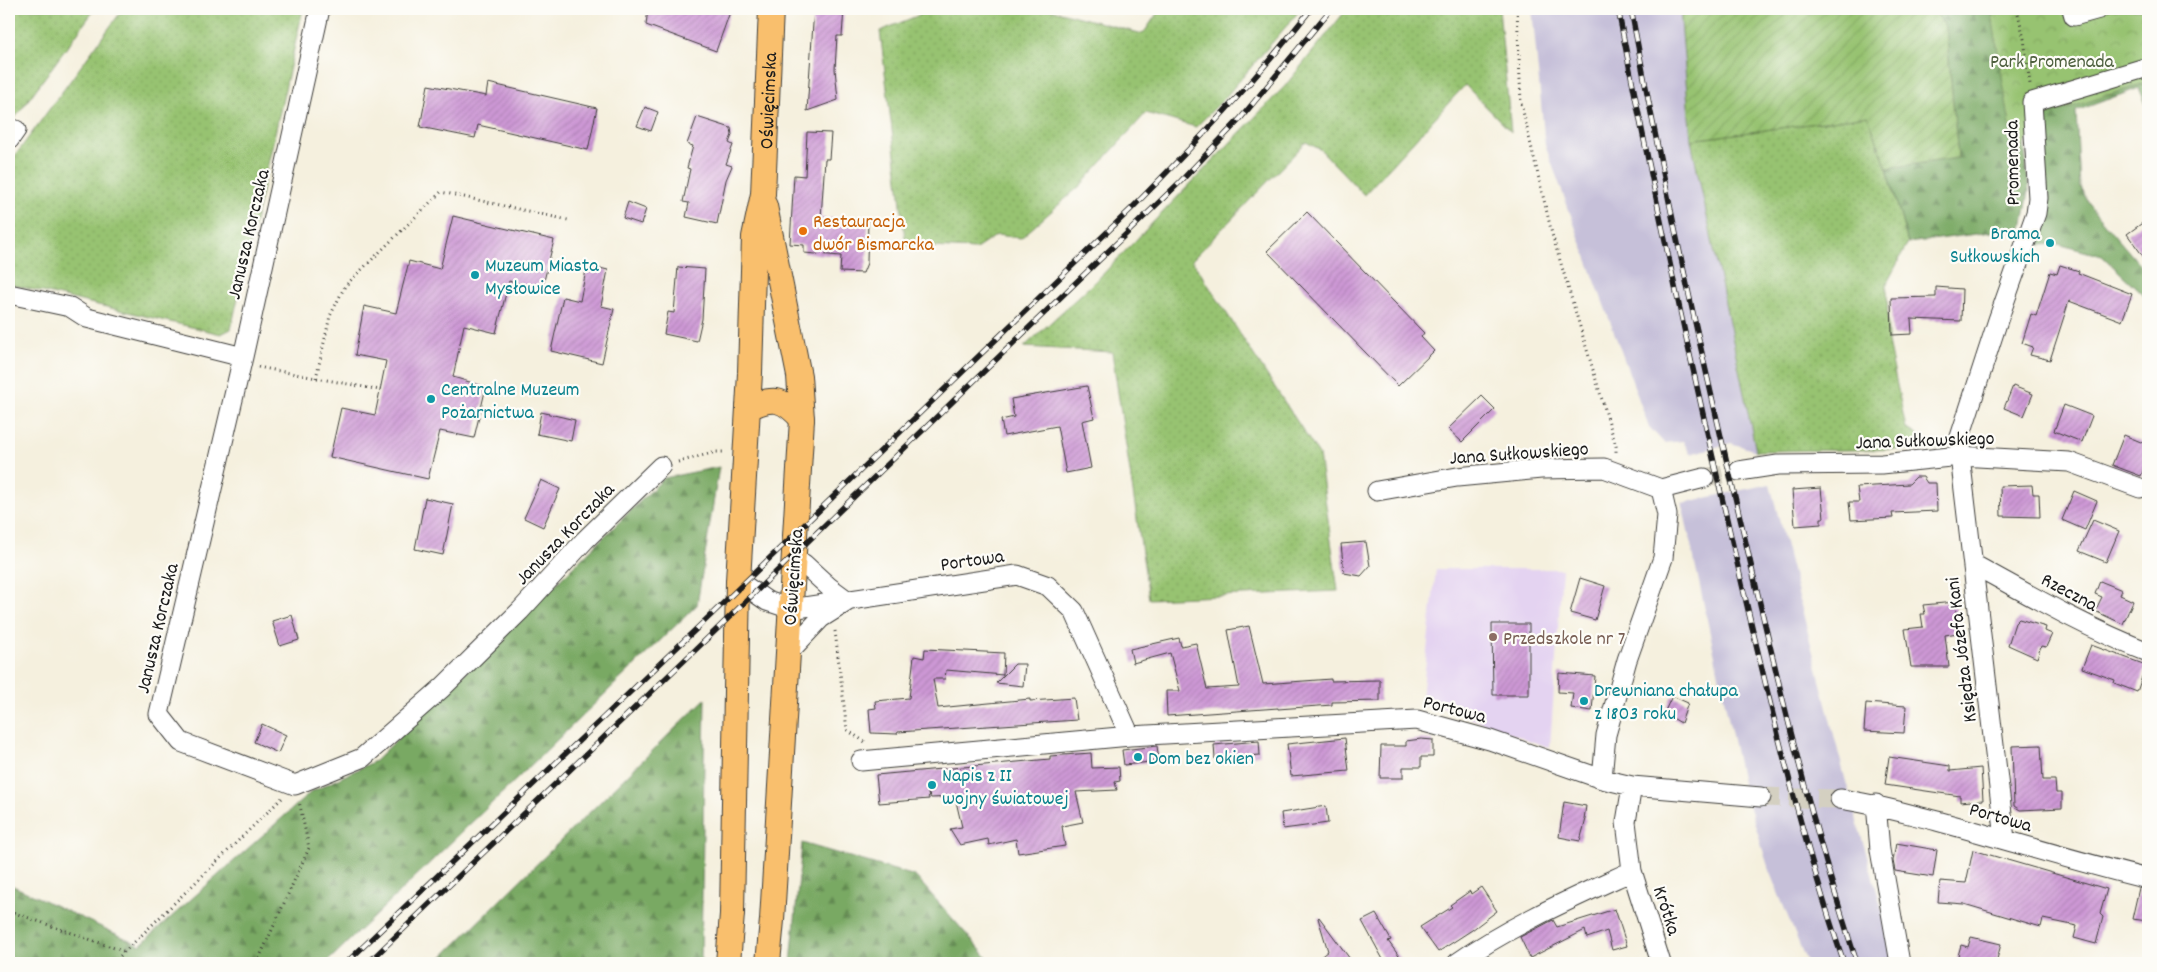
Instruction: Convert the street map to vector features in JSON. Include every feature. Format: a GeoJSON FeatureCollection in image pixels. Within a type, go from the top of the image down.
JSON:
{"type":"FeatureCollection","features":[{"type":"Feature","properties":{"kind":"main road","name":"Oświęcimska"},"geometry":{"type":"LineString","coordinates":[[728,963],[732,914],[738,581],[748,408],[754,237],[763,194],[770,9]]}},
{"type":"Feature","properties":{"kind":"main road","name":"Oświęcimska"},"geometry":{"type":"LineString","coordinates":[[763,194],[799,376],[802,418],[768,963]]}},
{"type":"Feature","properties":{"kind":"main road"},"geometry":{"type":"LineString","coordinates":[[748,408],[760,402],[777,400],[792,408],[802,418]]}},
{"type":"Feature","properties":{"kind":"street","name":"Janusza Korczaka"},"geometry":{"type":"LineString","coordinates":[[320,9],[242,360],[159,714],[181,742],[296,785],[362,758],[442,688],[520,611],[585,540],[661,466]]}},
{"type":"Feature","properties":{"kind":"street"},"geometry":{"type":"LineString","coordinates":[[2072,9],[2074,16],[2099,9]]}},
{"type":"Feature","properties":{"kind":"street"},"geometry":{"type":"LineString","coordinates":[[2032,102],[2148,67]]}},
{"type":"Feature","properties":{"kind":"street","name":"Promenada"},"geometry":{"type":"LineString","coordinates":[[1960,456],[1960,437],[2036,212],[2038,198],[2032,102]]}},
{"type":"Feature","properties":{"kind":"street"},"geometry":{"type":"LineString","coordinates":[[9,128],[16,130],[9,140]]}},
{"type":"Feature","properties":{"kind":"street"},"geometry":{"type":"LineString","coordinates":[[9,294],[70,307],[87,318],[242,360]]}},
{"type":"Feature","properties":{"kind":"street","name":"Jana Sułkowskiego"},"geometry":{"type":"LineString","coordinates":[[1739,471],[1778,465],[1882,464],[1960,456],[2069,462],[2140,488]]}},
{"type":"Feature","properties":{"kind":"street","name":"Księdza Józefa Kani"},"geometry":{"type":"LineString","coordinates":[[1960,456],[2005,839]]}},
{"type":"Feature","properties":{"kind":"street","name":"Jana Sułkowskiego"},"geometry":{"type":"LineString","coordinates":[[1377,491],[1457,477],[1540,469],[1604,468],[1661,489]]}},
{"type":"Feature","properties":{"kind":"street"},"geometry":{"type":"LineString","coordinates":[[1602,779],[1606,735],[1626,660],[1663,558],[1667,515],[1661,489],[1704,478]]}},
{"type":"Feature","properties":{"kind":"street"},"geometry":{"type":"LineString","coordinates":[[794,559],[804,564],[829,588],[848,601]]}},
{"type":"Feature","properties":{"kind":"street","name":"Rzeczna"},"geometry":{"type":"LineString","coordinates":[[1973,564],[2068,617],[2103,634],[2148,652]]}},
{"type":"Feature","properties":{"kind":"street","name":"Portowa"},"geometry":{"type":"LineString","coordinates":[[791,609],[1017,575],[1048,586],[1074,611],[1130,736]]}},
{"type":"Feature","properties":{"kind":"street"},"geometry":{"type":"LineString","coordinates":[[738,581],[767,601],[791,609]]}},
{"type":"Feature","properties":{"kind":"street","name":"Portowa"},"geometry":{"type":"LineString","coordinates":[[787,654],[821,618],[848,601]]}},
{"type":"Feature","properties":{"kind":"street","name":"Portowa"},"geometry":{"type":"LineString","coordinates":[[865,753],[1417,720],[1490,740],[1602,779],[1632,786],[1761,796]]}},
{"type":"Feature","properties":{"kind":"street","name":"Krótka"},"geometry":{"type":"LineString","coordinates":[[1632,786],[1626,822],[1632,871],[1662,963]]}},
{"type":"Feature","properties":{"kind":"street","name":"Portowa"},"geometry":{"type":"LineString","coordinates":[[1840,799],[1876,804],[2148,880]]}},
{"type":"Feature","properties":{"kind":"street"},"geometry":{"type":"LineString","coordinates":[[1876,804],[1880,850],[1900,963]]}},
{"type":"Feature","properties":{"kind":"street"},"geometry":{"type":"LineString","coordinates":[[1457,963],[1484,944],[1533,916],[1632,871]]}},
{"type":"Feature","properties":{"kind":"path"},"geometry":{"type":"LineString","coordinates":[[1517,9],[1521,103],[1552,234],[1616,446],[1616,473]]}},
{"type":"Feature","properties":{"kind":"path","name":"Promenada"},"geometry":{"type":"LineString","coordinates":[[2017,9],[2024,39],[2032,102]]}},
{"type":"Feature","properties":{"kind":"path"},"geometry":{"type":"LineString","coordinates":[[316,378],[330,316],[345,286],[441,192],[568,220]]}},
{"type":"Feature","properties":{"kind":"path"},"geometry":{"type":"LineString","coordinates":[[242,360],[316,378],[380,390]]}},
{"type":"Feature","properties":{"kind":"path"},"geometry":{"type":"LineString","coordinates":[[680,462],[716,452],[729,453]]}},
{"type":"Feature","properties":{"kind":"path"},"geometry":{"type":"LineString","coordinates":[[834,629],[847,730],[865,753]]}},
{"type":"Feature","properties":{"kind":"path"},"geometry":{"type":"LineString","coordinates":[[112,963],[296,785]]}},
{"type":"Feature","properties":{"kind":"path"},"geometry":{"type":"LineString","coordinates":[[257,963],[308,848],[296,785]]}},
{"type":"Feature","properties":{"kind":"path"},"geometry":{"type":"LineString","coordinates":[[9,911],[123,951]]}},
{"type":"Feature","properties":{"kind":"shaded area"},"geometry":{"type":"Polygon","coordinates":[[[1532,9],[1680,9],[1691,140],[1756,451],[1731,443],[1690,454],[1683,441],[1664,443],[1649,427],[1545,145],[1532,9]]]}},
{"type":"Feature","properties":{"kind":"shaded area"},"geometry":{"type":"Polygon","coordinates":[[[1770,484],[1845,778],[1897,963],[1807,963],[1770,873],[1742,782],[1682,503],[1770,484]]]}},
{"type":"Feature","properties":{"kind":"shaded area","name":"Przedszkole nr 7"},"geometry":{"type":"Polygon","coordinates":[[[1436,569],[1562,569],[1550,748],[1440,707],[1421,706],[1436,569]]]}},
{"type":"Feature","properties":{"kind":"green space"},"geometry":{"type":"Polygon","coordinates":[[[9,9],[95,9],[12,122],[9,121],[9,9]]]}},
{"type":"Feature","properties":{"kind":"green space"},"geometry":{"type":"Polygon","coordinates":[[[123,9],[303,9],[231,329],[221,334],[9,284],[9,164],[123,9]]]}},
{"type":"Feature","properties":{"kind":"green space"},"geometry":{"type":"Polygon","coordinates":[[[934,9],[1049,9],[1143,34],[1160,9],[1301,9],[1222,101],[1196,127],[1146,113],[1081,185],[1021,238],[997,235],[976,249],[906,246],[880,31],[934,9]]]}},
{"type":"Feature","properties":{"kind":"green space"},"geometry":{"type":"Polygon","coordinates":[[[1347,9],[1499,9],[1511,132],[1465,85],[1364,195],[1321,150],[1306,142],[1192,260],[1319,455],[1338,591],[1149,599],[1112,352],[1024,347],[1103,274],[1285,86],[1347,9]]]}},
{"type":"Feature","properties":{"kind":"green space"},"geometry":{"type":"Polygon","coordinates":[[[1680,9],[1933,9],[1946,28],[1958,158],[1887,168],[1868,116],[1691,140],[1680,9]]]}},
{"type":"Feature","properties":{"kind":"green space"},"geometry":{"type":"Polygon","coordinates":[[[1933,9],[2006,9],[2016,59],[2029,192],[2022,228],[1908,243],[1887,168],[1958,158],[1946,28],[1933,9]]]}},
{"type":"Feature","properties":{"kind":"green space","name":"Park Promenada"},"geometry":{"type":"Polygon","coordinates":[[[1991,9],[2148,9],[2148,82],[2048,115],[2015,156],[1991,9]]]}},
{"type":"Feature","properties":{"kind":"green space"},"geometry":{"type":"Polygon","coordinates":[[[2148,74],[2148,109],[2139,88],[2076,111],[2080,187],[2093,210],[2148,274],[2148,299],[2102,256],[2058,244],[2040,245],[2048,212],[2041,110],[2148,74]]]}},
{"type":"Feature","properties":{"kind":"green space"},"geometry":{"type":"Polygon","coordinates":[[[1868,116],[1887,168],[1908,243],[1887,283],[1888,342],[1906,428],[1938,449],[1756,451],[1691,140],[1868,116]]]}},
{"type":"Feature","properties":{"kind":"green space"},"geometry":{"type":"Polygon","coordinates":[[[719,467],[697,605],[326,963],[9,963],[9,884],[140,945],[311,792],[375,761],[664,478],[719,467]]]}},
{"type":"Feature","properties":{"kind":"green space"},"geometry":{"type":"Polygon","coordinates":[[[705,699],[701,963],[436,963],[705,699]]]}},
{"type":"Feature","properties":{"kind":"green space"},"geometry":{"type":"Polygon","coordinates":[[[802,843],[915,876],[992,963],[791,963],[802,843]]]}},
{"type":"Feature","properties":{"kind":"building"},"geometry":{"type":"Polygon","coordinates":[[[648,9],[720,9],[730,12],[716,51],[646,25],[648,9]]]}},
{"type":"Feature","properties":{"kind":"building"},"geometry":{"type":"Polygon","coordinates":[[[814,9],[844,9],[842,36],[837,36],[835,69],[838,100],[807,111],[814,9]]]}},
{"type":"Feature","properties":{"kind":"building"},"geometry":{"type":"Polygon","coordinates":[[[488,83],[597,108],[588,150],[478,125],[475,138],[420,127],[428,85],[486,96],[488,83]]]}},
{"type":"Feature","properties":{"kind":"building"},"geometry":{"type":"Polygon","coordinates":[[[645,107],[658,112],[651,131],[637,126],[645,107]]]}},
{"type":"Feature","properties":{"kind":"building"},"geometry":{"type":"Polygon","coordinates":[[[697,117],[731,128],[732,135],[729,143],[733,145],[726,164],[732,166],[726,180],[717,224],[686,217],[689,203],[683,202],[690,169],[687,168],[693,146],[687,144],[697,117]]]}},
{"type":"Feature","properties":{"kind":"building"},"geometry":{"type":"Polygon","coordinates":[[[807,132],[831,133],[829,159],[825,159],[821,218],[868,219],[867,263],[863,273],[840,272],[841,256],[804,253],[804,245],[790,244],[794,175],[805,176],[807,132]]]}},
{"type":"Feature","properties":{"kind":"building"},"geometry":{"type":"Polygon","coordinates":[[[628,202],[646,209],[641,224],[623,218],[628,202]]]}},
{"type":"Feature","properties":{"kind":"building"},"geometry":{"type":"Polygon","coordinates":[[[1307,212],[1424,333],[1421,337],[1434,351],[1398,386],[1267,251],[1307,212]]]}},
{"type":"Feature","properties":{"kind":"building"},"geometry":{"type":"Polygon","coordinates":[[[453,216],[554,240],[542,289],[509,281],[496,333],[464,325],[453,377],[486,387],[474,438],[440,431],[428,479],[330,457],[341,408],[375,415],[386,361],[355,355],[364,306],[396,313],[409,261],[440,269],[453,216]]]}},
{"type":"Feature","properties":{"kind":"building"},"geometry":{"type":"Polygon","coordinates":[[[2148,219],[2148,263],[2127,234],[2148,219]]]}},
{"type":"Feature","properties":{"kind":"building"},"geometry":{"type":"Polygon","coordinates":[[[587,265],[608,270],[601,306],[614,309],[602,363],[551,351],[563,297],[580,301],[587,265]]]}},
{"type":"Feature","properties":{"kind":"building"},"geometry":{"type":"Polygon","coordinates":[[[2060,265],[2079,271],[2078,273],[2132,294],[2122,321],[2069,301],[2050,360],[2030,355],[2033,347],[2022,343],[2031,314],[2036,316],[2050,272],[2057,274],[2060,265]]]}},
{"type":"Feature","properties":{"kind":"building"},"geometry":{"type":"Polygon","coordinates":[[[678,267],[705,269],[702,319],[697,341],[664,334],[668,312],[674,313],[678,267]]]}},
{"type":"Feature","properties":{"kind":"building"},"geometry":{"type":"Polygon","coordinates":[[[1936,287],[1962,289],[1961,321],[1911,319],[1912,334],[1892,335],[1891,298],[1936,297],[1936,287]]]}},
{"type":"Feature","properties":{"kind":"building"},"geometry":{"type":"Polygon","coordinates":[[[1087,386],[1094,418],[1082,421],[1091,468],[1066,473],[1057,426],[1004,436],[1001,420],[1014,417],[1011,399],[1087,386]]]}},
{"type":"Feature","properties":{"kind":"building"},"geometry":{"type":"Polygon","coordinates":[[[2013,386],[2033,394],[2024,416],[2004,408],[2013,386]]]}},
{"type":"Feature","properties":{"kind":"building"},"geometry":{"type":"Polygon","coordinates":[[[1482,396],[1495,409],[1462,442],[1448,429],[1482,396]]]}},
{"type":"Feature","properties":{"kind":"building"},"geometry":{"type":"Polygon","coordinates":[[[2064,405],[2092,416],[2082,442],[2054,431],[2064,405]]]}},
{"type":"Feature","properties":{"kind":"building"},"geometry":{"type":"Polygon","coordinates":[[[541,412],[575,420],[571,441],[537,434],[541,412]]]}},
{"type":"Feature","properties":{"kind":"building"},"geometry":{"type":"Polygon","coordinates":[[[2124,435],[2148,445],[2148,458],[2141,476],[2112,465],[2124,435]]]}},
{"type":"Feature","properties":{"kind":"building"},"geometry":{"type":"Polygon","coordinates":[[[1916,477],[1923,477],[1927,483],[1936,483],[1937,511],[1892,513],[1893,518],[1851,520],[1849,502],[1859,502],[1857,487],[1909,484],[1916,477]]]}},
{"type":"Feature","properties":{"kind":"building"},"geometry":{"type":"Polygon","coordinates":[[[541,480],[560,489],[543,527],[524,518],[541,480]]]}},
{"type":"Feature","properties":{"kind":"building"},"geometry":{"type":"Polygon","coordinates":[[[2032,485],[2033,494],[2039,494],[2040,517],[2001,516],[2000,486],[2032,485]]]}},
{"type":"Feature","properties":{"kind":"building"},"geometry":{"type":"Polygon","coordinates":[[[1821,488],[1824,518],[1821,518],[1821,524],[1795,526],[1792,490],[1821,488]]]}},
{"type":"Feature","properties":{"kind":"building"},"geometry":{"type":"Polygon","coordinates":[[[2074,491],[2097,501],[2085,530],[2062,520],[2074,491]]]}},
{"type":"Feature","properties":{"kind":"building"},"geometry":{"type":"Polygon","coordinates":[[[425,498],[453,504],[443,555],[415,549],[425,498]]]}},
{"type":"Feature","properties":{"kind":"building"},"geometry":{"type":"Polygon","coordinates":[[[2093,520],[2119,531],[2106,562],[2079,551],[2093,520]]]}},
{"type":"Feature","properties":{"kind":"building"},"geometry":{"type":"Polygon","coordinates":[[[1366,542],[1370,566],[1361,576],[1344,573],[1341,544],[1366,542]]]}},
{"type":"Feature","properties":{"kind":"building"},"geometry":{"type":"Polygon","coordinates":[[[1580,578],[1605,586],[1595,620],[1570,613],[1580,578]]]}},
{"type":"Feature","properties":{"kind":"building"},"geometry":{"type":"Polygon","coordinates":[[[2100,581],[2122,590],[2120,595],[2133,601],[2123,624],[2095,611],[2102,597],[2095,594],[2100,581]]]}},
{"type":"Feature","properties":{"kind":"building"},"geometry":{"type":"Polygon","coordinates":[[[1955,602],[1958,633],[1945,635],[1949,667],[1911,667],[1905,629],[1923,627],[1921,614],[1925,614],[1923,605],[1955,602]]]}},
{"type":"Feature","properties":{"kind":"building"},"geometry":{"type":"Polygon","coordinates":[[[292,615],[299,640],[280,646],[272,621],[292,615]]]}},
{"type":"Feature","properties":{"kind":"building"},"geometry":{"type":"Polygon","coordinates":[[[2019,619],[2046,627],[2045,631],[2052,634],[2046,647],[2041,646],[2037,658],[2008,645],[2015,623],[2019,619]]]}},
{"type":"Feature","properties":{"kind":"building"},"geometry":{"type":"Polygon","coordinates":[[[1492,624],[1529,624],[1529,695],[1493,695],[1492,624]]]}},
{"type":"Feature","properties":{"kind":"building"},"geometry":{"type":"Polygon","coordinates":[[[1249,626],[1263,684],[1331,679],[1331,681],[1380,680],[1380,701],[1332,702],[1332,705],[1167,716],[1166,691],[1180,691],[1170,653],[1133,663],[1130,649],[1179,638],[1181,646],[1196,643],[1207,689],[1239,687],[1228,630],[1249,626]]]}},
{"type":"Feature","properties":{"kind":"building"},"geometry":{"type":"Polygon","coordinates":[[[2091,645],[2146,665],[2137,692],[2114,683],[2115,680],[2082,668],[2091,645]]]}},
{"type":"Feature","properties":{"kind":"building"},"geometry":{"type":"Polygon","coordinates":[[[925,649],[1004,653],[1003,675],[946,670],[945,679],[933,679],[938,708],[1030,699],[1030,701],[1074,698],[1077,720],[898,732],[897,734],[871,733],[869,709],[876,708],[875,701],[909,698],[914,656],[924,658],[925,649]]]}},
{"type":"Feature","properties":{"kind":"building"},"geometry":{"type":"Polygon","coordinates":[[[1015,664],[1025,664],[1023,686],[996,683],[1015,664]]]}},
{"type":"Feature","properties":{"kind":"building"},"geometry":{"type":"Polygon","coordinates":[[[1559,673],[1595,676],[1592,711],[1571,708],[1573,693],[1558,692],[1559,673]]]}},
{"type":"Feature","properties":{"kind":"building"},"geometry":{"type":"Polygon","coordinates":[[[1672,696],[1688,703],[1681,723],[1664,713],[1672,696]]]}},
{"type":"Feature","properties":{"kind":"building"},"geometry":{"type":"Polygon","coordinates":[[[1866,703],[1906,706],[1904,733],[1864,731],[1866,703]]]}},
{"type":"Feature","properties":{"kind":"building"},"geometry":{"type":"Polygon","coordinates":[[[262,724],[286,735],[278,753],[254,742],[262,724]]]}},
{"type":"Feature","properties":{"kind":"building"},"geometry":{"type":"Polygon","coordinates":[[[1345,738],[1349,771],[1291,776],[1287,744],[1345,738]]]}},
{"type":"Feature","properties":{"kind":"building"},"geometry":{"type":"Polygon","coordinates":[[[1433,740],[1433,757],[1421,757],[1421,767],[1403,767],[1403,778],[1380,778],[1381,746],[1406,746],[1406,741],[1433,740]]]}},
{"type":"Feature","properties":{"kind":"building"},"geometry":{"type":"Polygon","coordinates":[[[1259,741],[1260,755],[1215,759],[1214,745],[1259,741]]]}},
{"type":"Feature","properties":{"kind":"building"},"geometry":{"type":"Polygon","coordinates":[[[2041,745],[2043,780],[2055,780],[2056,793],[2062,793],[2062,808],[2020,810],[2014,806],[2012,746],[2041,745]]]}},
{"type":"Feature","properties":{"kind":"building"},"geometry":{"type":"Polygon","coordinates":[[[1157,746],[1159,761],[1124,765],[1122,750],[1157,746]]]}},
{"type":"Feature","properties":{"kind":"building"},"geometry":{"type":"Polygon","coordinates":[[[1091,753],[1092,768],[1119,767],[1120,781],[1115,782],[1117,790],[1076,792],[1083,822],[1062,826],[1065,846],[1018,853],[1016,839],[989,845],[988,839],[960,845],[950,829],[962,827],[955,797],[931,798],[928,793],[929,799],[879,803],[876,775],[1050,759],[1050,756],[1091,753]]]}},
{"type":"Feature","properties":{"kind":"building"},"geometry":{"type":"Polygon","coordinates":[[[1889,757],[1950,766],[1950,771],[1981,768],[1983,800],[1960,802],[1960,796],[1885,785],[1889,757]]]}},
{"type":"Feature","properties":{"kind":"building"},"geometry":{"type":"Polygon","coordinates":[[[1564,802],[1586,806],[1584,819],[1586,819],[1580,841],[1559,837],[1564,802]]]}},
{"type":"Feature","properties":{"kind":"building"},"geometry":{"type":"Polygon","coordinates":[[[1326,806],[1328,823],[1283,829],[1281,813],[1326,806]]]}},
{"type":"Feature","properties":{"kind":"building"},"geometry":{"type":"Polygon","coordinates":[[[1896,843],[1937,850],[1933,877],[1895,871],[1893,861],[1896,843]]]}},
{"type":"Feature","properties":{"kind":"building"},"geometry":{"type":"Polygon","coordinates":[[[1973,850],[2107,889],[2100,914],[2103,917],[2096,944],[2074,938],[2077,926],[2043,919],[2041,927],[1964,904],[1938,902],[1940,881],[1966,883],[1973,850]]]}},
{"type":"Feature","properties":{"kind":"building"},"geometry":{"type":"Polygon","coordinates":[[[1481,887],[1497,911],[1438,952],[1420,927],[1452,907],[1450,905],[1470,891],[1471,894],[1481,887]]]}},
{"type":"Feature","properties":{"kind":"building"},"geometry":{"type":"Polygon","coordinates":[[[2139,888],[2148,890],[2148,921],[2132,919],[2139,888]]]}},
{"type":"Feature","properties":{"kind":"building"},"geometry":{"type":"Polygon","coordinates":[[[1615,909],[1627,946],[1612,950],[1607,931],[1587,938],[1585,930],[1530,958],[1520,937],[1553,920],[1557,927],[1615,909]]]}},
{"type":"Feature","properties":{"kind":"building"},"geometry":{"type":"Polygon","coordinates":[[[1376,914],[1391,940],[1388,941],[1404,963],[1385,963],[1362,921],[1376,914]]]}},
{"type":"Feature","properties":{"kind":"building"},"geometry":{"type":"Polygon","coordinates":[[[1319,917],[1353,963],[1313,963],[1328,951],[1319,917]]]}},
{"type":"Feature","properties":{"kind":"building"},"geometry":{"type":"Polygon","coordinates":[[[1971,937],[2001,944],[1996,963],[1956,963],[1961,945],[1968,947],[1971,937]]]}},
{"type":"Feature","properties":{"kind":"tunnel"},"geometry":{"type":"LineString","coordinates":[[1704,478],[1739,471]]}},
{"type":"Feature","properties":{"kind":"tunnel"},"geometry":{"type":"LineString","coordinates":[[1761,797],[1840,799]]}},
{"type":"Feature","properties":{"kind":"railway"},"geometry":{"type":"LineString","coordinates":[[346,963],[713,613],[1132,208],[1179,160],[1269,61],[1311,9]]}},
{"type":"Feature","properties":{"kind":"railway"},"geometry":{"type":"LineString","coordinates":[[368,963],[1181,181],[1240,119],[1331,9]]}},
{"type":"Feature","properties":{"kind":"railway"},"geometry":{"type":"LineString","coordinates":[[1618,9],[1674,282],[1759,657],[1784,760],[1812,862],[1844,963]]}},
{"type":"Feature","properties":{"kind":"railway"},"geometry":{"type":"LineString","coordinates":[[1631,9],[1685,275],[1770,646],[1810,805],[1857,963]]}},
{"type":"Feature","properties":{"kind":"place","name":"Restauracja dwór Bismarcka"},"geometry":{"type":"Point","coordinates":[803,231]}},
{"type":"Feature","properties":{"kind":"place","name":"Brama Sułkowskich"},"geometry":{"type":"Point","coordinates":[2050,243]}},
{"type":"Feature","properties":{"kind":"place","name":"Muzeum Miasta Mysłowice"},"geometry":{"type":"Point","coordinates":[475,275]}},
{"type":"Feature","properties":{"kind":"place","name":"Centralne Muzeum Pożarnictwa"},"geometry":{"type":"Point","coordinates":[431,399]}},
{"type":"Feature","properties":{"kind":"place","name":"Przedszkole nr 7"},"geometry":{"type":"Point","coordinates":[1493,637]}},
{"type":"Feature","properties":{"kind":"place","name":"Drewniana chałupa z 1803 roku"},"geometry":{"type":"Point","coordinates":[1584,701]}},
{"type":"Feature","properties":{"kind":"place","name":"Dom bez okien"},"geometry":{"type":"Point","coordinates":[1138,757]}},
{"type":"Feature","properties":{"kind":"place","name":"Napis z II wojny światowej"},"geometry":{"type":"Point","coordinates":[932,785]}}]}
